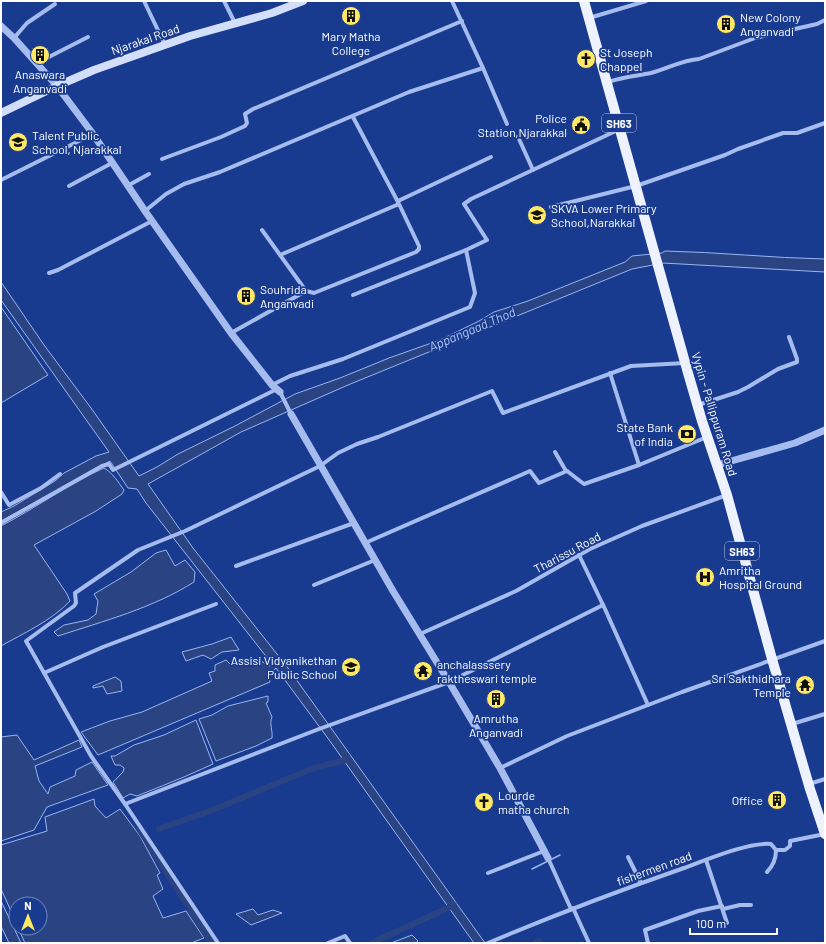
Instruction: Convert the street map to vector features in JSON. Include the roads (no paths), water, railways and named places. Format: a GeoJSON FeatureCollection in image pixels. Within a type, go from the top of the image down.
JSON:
{"type":"FeatureCollection","features":[{"type":"Feature","properties":{"kind":"main road","name":"Njarakal Road"},"geometry":{"type":"LineString","coordinates":[[1,113],[94,70],[165,45],[272,13],[303,1]]}},
{"type":"Feature","properties":{"kind":"main road","name":"Vypin - Pallippuram Road"},"geometry":{"type":"LineString","coordinates":[[584,1],[707,437],[727,495],[808,784],[825,834]]}},
{"type":"Feature","properties":{"kind":"street"},"geometry":{"type":"LineString","coordinates":[[144,1],[165,45]]}},
{"type":"Feature","properties":{"kind":"street"},"geometry":{"type":"LineString","coordinates":[[224,1],[235,23]]}},
{"type":"Feature","properties":{"kind":"street"},"geometry":{"type":"LineString","coordinates":[[452,1],[507,124]]}},
{"type":"Feature","properties":{"kind":"street"},"geometry":{"type":"LineString","coordinates":[[589,18],[646,1]]}},
{"type":"Feature","properties":{"kind":"street"},"geometry":{"type":"LineString","coordinates":[[14,38],[27,23],[55,4]]}},
{"type":"Feature","properties":{"kind":"street"},"geometry":{"type":"LineString","coordinates":[[607,82],[619,78],[632,77],[690,60],[699,59],[755,38],[817,24],[825,20]]}},
{"type":"Feature","properties":{"kind":"street"},"geometry":{"type":"LineString","coordinates":[[162,159],[221,137],[245,126],[248,122],[245,114],[253,109],[462,21]]}},
{"type":"Feature","properties":{"kind":"street"},"geometry":{"type":"LineString","coordinates":[[1,26],[14,38],[57,86],[129,185],[145,211],[231,333],[276,389],[393,591],[500,768],[550,860],[589,943]]}},
{"type":"Feature","properties":{"kind":"street"},"geometry":{"type":"LineString","coordinates":[[36,64],[88,37]]}},
{"type":"Feature","properties":{"kind":"street"},"geometry":{"type":"LineString","coordinates":[[145,211],[166,194],[184,184],[220,172],[409,92],[483,68]]}},
{"type":"Feature","properties":{"kind":"street"},"geometry":{"type":"LineString","coordinates":[[262,230],[306,291],[314,293],[416,252],[419,249],[419,246],[398,203],[353,117]]}},
{"type":"Feature","properties":{"kind":"street"},"geometry":{"type":"LineString","coordinates":[[551,207],[636,186],[726,155],[738,149],[783,133],[797,133],[825,123]]}},
{"type":"Feature","properties":{"kind":"street"},"geometry":{"type":"LineString","coordinates":[[353,295],[466,250],[487,240],[464,204],[470,199],[620,129]]}},
{"type":"Feature","properties":{"kind":"street"},"geometry":{"type":"LineString","coordinates":[[1,180],[93,134]]}},
{"type":"Feature","properties":{"kind":"street"},"geometry":{"type":"LineString","coordinates":[[519,139],[533,170]]}},
{"type":"Feature","properties":{"kind":"street"},"geometry":{"type":"LineString","coordinates":[[280,255],[398,203],[491,156]]}},
{"type":"Feature","properties":{"kind":"street"},"geometry":{"type":"LineString","coordinates":[[69,186],[112,163]]}},
{"type":"Feature","properties":{"kind":"street"},"geometry":{"type":"LineString","coordinates":[[129,185],[149,174]]}},
{"type":"Feature","properties":{"kind":"street"},"geometry":{"type":"LineString","coordinates":[[50,273],[152,221]]}},
{"type":"Feature","properties":{"kind":"street"},"geometry":{"type":"LineString","coordinates":[[1,523],[102,466],[109,464],[113,470],[276,389],[290,376],[343,359],[470,307],[475,293],[466,250]]}},
{"type":"Feature","properties":{"kind":"street"},"geometry":{"type":"LineString","coordinates":[[231,333],[306,291]]}},
{"type":"Feature","properties":{"kind":"street"},"geometry":{"type":"LineString","coordinates":[[698,405],[738,392],[778,369],[797,362],[789,337]]}},
{"type":"Feature","properties":{"kind":"street"},"geometry":{"type":"LineString","coordinates":[[218,943],[126,804],[91,756],[26,641],[74,606],[76,603],[75,592],[138,550],[185,531],[320,466],[338,453],[357,444],[492,391],[503,413],[631,366],[686,364]]}},
{"type":"Feature","properties":{"kind":"street"},"geometry":{"type":"LineString","coordinates":[[610,373],[639,465]]}},
{"type":"Feature","properties":{"kind":"street"},"geometry":{"type":"LineString","coordinates":[[717,465],[794,443],[825,430]]}},
{"type":"Feature","properties":{"kind":"street"},"geometry":{"type":"LineString","coordinates":[[555,452],[566,471],[584,484],[639,465],[707,437]]}},
{"type":"Feature","properties":{"kind":"street"},"geometry":{"type":"LineString","coordinates":[[365,543],[530,471],[539,483],[567,471]]}},
{"type":"Feature","properties":{"kind":"street"},"geometry":{"type":"LineString","coordinates":[[1,492],[9,505],[41,488],[60,474]]}},
{"type":"Feature","properties":{"kind":"street","name":"Tharissu Road"},"geometry":{"type":"LineString","coordinates":[[420,634],[516,591],[590,549],[642,526],[727,495]]}},
{"type":"Feature","properties":{"kind":"street"},"geometry":{"type":"LineString","coordinates":[[236,566],[354,523]]}},
{"type":"Feature","properties":{"kind":"street"},"geometry":{"type":"LineString","coordinates":[[579,555],[648,705]]}},
{"type":"Feature","properties":{"kind":"street"},"geometry":{"type":"LineString","coordinates":[[314,585],[375,560]]}},
{"type":"Feature","properties":{"kind":"street"},"geometry":{"type":"LineString","coordinates":[[44,673],[103,647],[216,604]]}},
{"type":"Feature","properties":{"kind":"street"},"geometry":{"type":"LineString","coordinates":[[126,804],[319,729],[449,682],[603,605]]}},
{"type":"Feature","properties":{"kind":"street"},"geometry":{"type":"LineString","coordinates":[[500,768],[567,736],[772,659],[825,641]]}},
{"type":"Feature","properties":{"kind":"street"},"geometry":{"type":"LineString","coordinates":[[791,724],[825,714]]}},
{"type":"Feature","properties":{"kind":"street"},"geometry":{"type":"LineString","coordinates":[[808,784],[825,780]]}},
{"type":"Feature","properties":{"kind":"street"},"geometry":{"type":"LineString","coordinates":[[768,872],[776,855],[776,850],[785,850],[790,846],[790,841],[825,834]]}},
{"type":"Feature","properties":{"kind":"street","name":"fishermen road"},"geometry":{"type":"LineString","coordinates":[[488,943],[572,908],[723,854],[763,844],[771,844],[776,850]]}},
{"type":"Feature","properties":{"kind":"street"},"geometry":{"type":"LineString","coordinates":[[488,873],[544,851]]}},
{"type":"Feature","properties":{"kind":"street"},"geometry":{"type":"LineString","coordinates":[[628,857],[642,883]]}},
{"type":"Feature","properties":{"kind":"street"},"geometry":{"type":"LineString","coordinates":[[706,860],[727,923]]}},
{"type":"Feature","properties":{"kind":"street"},"geometry":{"type":"LineString","coordinates":[[648,943],[645,930],[698,911],[740,905],[752,905]]}},
{"type":"Feature","properties":{"kind":"street"},"geometry":{"type":"LineString","coordinates":[[328,943],[345,936],[350,943]]}},
{"type":"Feature","properties":{"kind":"water","name":"Appangaad Thod"},"geometry":{"type":"Polygon","coordinates":[[[665,251],[825,259],[825,272],[663,263],[632,269],[348,385],[241,432],[148,484],[193,548],[288,668],[485,943],[474,943],[276,668],[269,676],[270,682],[98,755],[81,732],[110,721],[142,712],[212,681],[209,673],[215,671],[215,665],[226,660],[230,664],[245,660],[250,664],[258,659],[269,666],[272,664],[146,503],[137,489],[128,488],[110,461],[1,521],[1,512],[14,506],[55,481],[64,473],[96,456],[109,452],[1,300],[1,282],[44,345],[139,476],[178,454],[295,394],[440,340],[494,312],[528,301],[625,262],[632,256],[662,253],[665,251]]]}},
{"type":"Feature","properties":{"kind":"water"},"geometry":{"type":"Polygon","coordinates":[[[1,307],[48,375],[1,403],[1,307]]]}},
{"type":"Feature","properties":{"kind":"water"},"geometry":{"type":"Polygon","coordinates":[[[104,468],[113,475],[124,490],[122,494],[96,511],[34,545],[67,594],[70,601],[46,621],[1,646],[1,526],[78,481],[104,468]]]}},
{"type":"Feature","properties":{"kind":"water"},"geometry":{"type":"Polygon","coordinates":[[[166,550],[175,566],[185,560],[195,572],[194,582],[145,607],[58,636],[54,632],[64,625],[88,620],[96,614],[98,601],[94,594],[131,572],[156,553],[166,550]]]}},
{"type":"Feature","properties":{"kind":"water"},"geometry":{"type":"Polygon","coordinates":[[[231,637],[239,650],[222,652],[211,659],[203,655],[186,661],[182,652],[212,644],[231,637]]]}},
{"type":"Feature","properties":{"kind":"water"},"geometry":{"type":"Polygon","coordinates":[[[115,677],[121,681],[122,691],[107,694],[103,686],[93,688],[93,686],[115,677]]]}},
{"type":"Feature","properties":{"kind":"water"},"geometry":{"type":"Polygon","coordinates":[[[268,696],[268,702],[266,703],[272,717],[272,738],[256,746],[216,761],[199,719],[212,715],[228,706],[268,696]]]}},
{"type":"Feature","properties":{"kind":"water"},"geometry":{"type":"Polygon","coordinates":[[[196,720],[213,764],[137,796],[130,794],[123,798],[113,782],[123,772],[124,768],[120,765],[115,765],[111,756],[115,756],[134,745],[164,735],[196,720]]]}},
{"type":"Feature","properties":{"kind":"water"},"geometry":{"type":"Polygon","coordinates":[[[17,735],[34,760],[79,740],[82,747],[35,766],[39,781],[48,794],[50,787],[75,776],[76,770],[92,762],[108,785],[47,807],[34,830],[1,841],[1,737],[17,735]]]}},
{"type":"Feature","properties":{"kind":"water"},"geometry":{"type":"Polygon","coordinates":[[[94,799],[95,806],[106,818],[120,809],[140,836],[160,873],[157,875],[163,889],[153,896],[163,918],[186,911],[204,938],[191,943],[25,943],[22,936],[48,936],[48,896],[8,896],[8,904],[1,889],[1,845],[47,831],[45,817],[94,799]]]}},
{"type":"Feature","properties":{"kind":"water"},"geometry":{"type":"Polygon","coordinates":[[[1,901],[8,916],[8,936],[18,936],[21,943],[9,943],[1,926],[1,901]]]}},
{"type":"Feature","properties":{"kind":"water"},"geometry":{"type":"Polygon","coordinates":[[[253,909],[258,915],[273,910],[282,913],[251,925],[236,914],[253,909]]]}},
{"type":"Feature","properties":{"kind":"water"},"geometry":{"type":"Polygon","coordinates":[[[412,935],[418,941],[416,943],[391,943],[412,935]]]}},
{"type":"Feature","properties":{"kind":"waterway"},"geometry":{"type":"LineString","coordinates":[[159,829],[215,809],[314,768],[345,760],[347,756]]}},
{"type":"Feature","properties":{"kind":"waterway"},"geometry":{"type":"LineString","coordinates":[[139,829],[211,943]]}},
{"type":"Feature","properties":{"kind":"waterway"},"geometry":{"type":"LineString","coordinates":[[532,869],[560,855]]}},
{"type":"Feature","properties":{"kind":"waterway"},"geometry":{"type":"LineString","coordinates":[[372,943],[454,905]]}},
{"type":"Feature","properties":{"kind":"waterway"},"geometry":{"type":"LineString","coordinates":[[535,943],[539,941]]}},
{"type":"Feature","properties":{"kind":"place","name":"Mary Matha College"},"geometry":{"type":"Point","coordinates":[351,16]}},
{"type":"Feature","properties":{"kind":"place","name":"New Colony Anganvadi"},"geometry":{"type":"Point","coordinates":[726,24]}},
{"type":"Feature","properties":{"kind":"place","name":"Anaswara Anganvadi"},"geometry":{"type":"Point","coordinates":[40,55]}},
{"type":"Feature","properties":{"kind":"place","name":"St Joseph Chappel"},"geometry":{"type":"Point","coordinates":[586,59]}},
{"type":"Feature","properties":{"kind":"place","name":"Police Station,Njarakkal"},"geometry":{"type":"Point","coordinates":[581,125]}},
{"type":"Feature","properties":{"kind":"place","name":"Talent Public School, Njarakkal"},"geometry":{"type":"Point","coordinates":[18,142]}},
{"type":"Feature","properties":{"kind":"place","name":"SKVA Lower Primary School,Narakkal"},"geometry":{"type":"Point","coordinates":[537,215]}},
{"type":"Feature","properties":{"kind":"place","name":"Souhrida Anganvadi"},"geometry":{"type":"Point","coordinates":[246,296]}},
{"type":"Feature","properties":{"kind":"place","name":"State Bank of India"},"geometry":{"type":"Point","coordinates":[687,434]}},
{"type":"Feature","properties":{"kind":"place","name":"Amritha Hospital Ground"},"geometry":{"type":"Point","coordinates":[705,577]}},
{"type":"Feature","properties":{"kind":"place","name":"Assisi Vidyanikethan Public School"},"geometry":{"type":"Point","coordinates":[351,667]}},
{"type":"Feature","properties":{"kind":"place","name":"anchalasssery raktheswari temple"},"geometry":{"type":"Point","coordinates":[423,671]}},
{"type":"Feature","properties":{"kind":"place","name":"Sri Sakthidhara Temple"},"geometry":{"type":"Point","coordinates":[805,685]}},
{"type":"Feature","properties":{"kind":"place","name":"Amrutha Anganvadi"},"geometry":{"type":"Point","coordinates":[496,699]}},
{"type":"Feature","properties":{"kind":"place","name":"Office"},"geometry":{"type":"Point","coordinates":[777,800]}},
{"type":"Feature","properties":{"kind":"place","name":"Lourde matha church"},"geometry":{"type":"Point","coordinates":[484,802]}}]}
